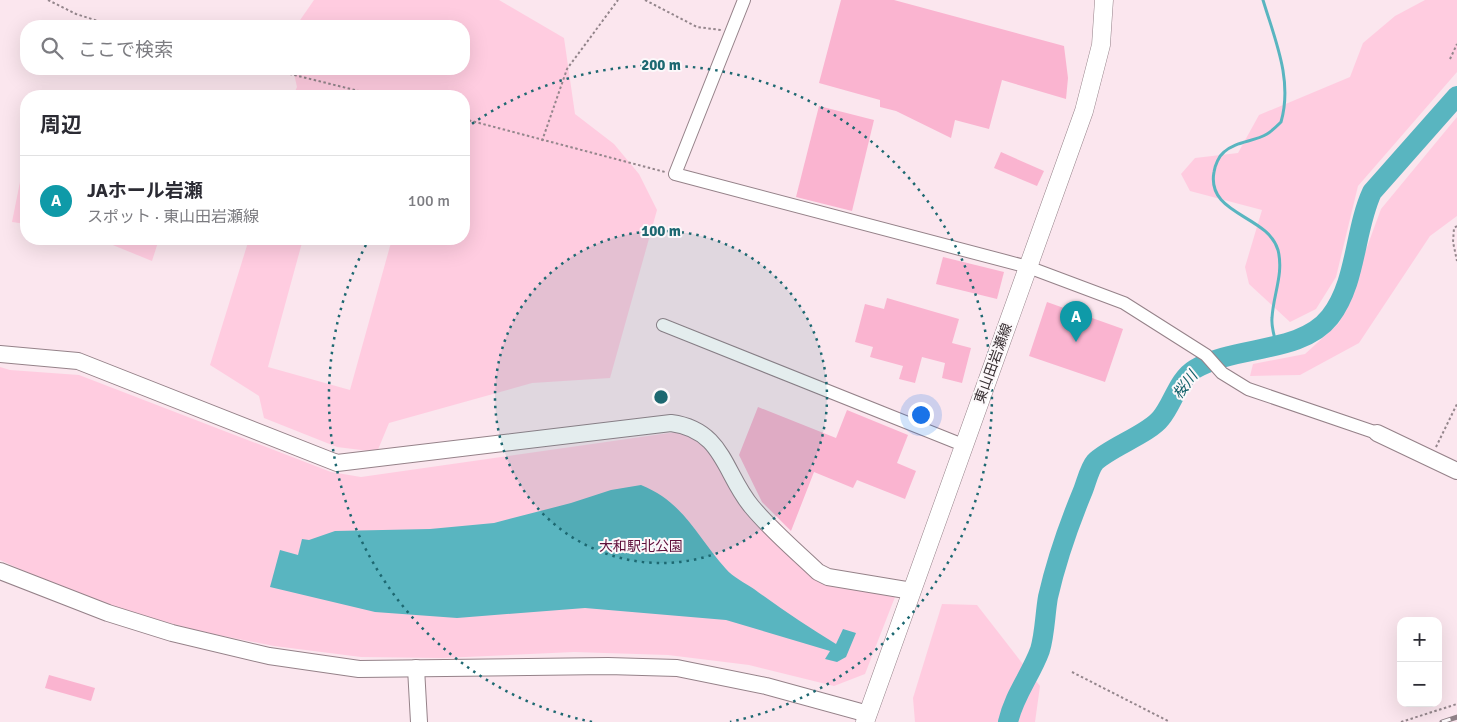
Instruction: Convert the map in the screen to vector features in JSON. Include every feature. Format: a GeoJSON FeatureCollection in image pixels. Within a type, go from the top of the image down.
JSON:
{"type":"FeatureCollection","features":[{"type":"Feature","properties":{"kind":"main road","name":"東山田岩瀬線"},"geometry":{"type":"LineString","coordinates":[[867,718],[1094,78],[1101,45],[1104,0]]}},
{"type":"Feature","properties":{"kind":"street"},"geometry":{"type":"LineString","coordinates":[[744,0],[675,174],[1028,267],[1124,304],[1206,355],[1222,373],[1248,389],[1377,433],[1457,471]]}},
{"type":"Feature","properties":{"kind":"street"},"geometry":{"type":"LineString","coordinates":[[663,325],[963,445]]}},
{"type":"Feature","properties":{"kind":"street"},"geometry":{"type":"LineString","coordinates":[[0,354],[78,361],[336,462],[671,424],[682,425],[705,436],[716,447],[752,508],[818,572],[828,577],[912,591]]}},
{"type":"Feature","properties":{"kind":"street"},"geometry":{"type":"LineString","coordinates":[[0,571],[108,613],[182,636],[269,656],[358,669],[608,666],[677,668],[766,686],[867,718]]}},
{"type":"Feature","properties":{"kind":"street"},"geometry":{"type":"LineString","coordinates":[[416,668],[419,722]]}},
{"type":"Feature","properties":{"kind":"path"},"geometry":{"type":"LineString","coordinates":[[48,0],[76,14],[95,20]]}},
{"type":"Feature","properties":{"kind":"path"},"geometry":{"type":"LineString","coordinates":[[542,141],[568,69],[618,0]]}},
{"type":"Feature","properties":{"kind":"path"},"geometry":{"type":"LineString","coordinates":[[645,0],[697,28],[731,31]]}},
{"type":"Feature","properties":{"kind":"path"},"geometry":{"type":"LineString","coordinates":[[1450,59],[1457,44]]}},
{"type":"Feature","properties":{"kind":"path"},"geometry":{"type":"LineString","coordinates":[[294,75],[355,90]]}},
{"type":"Feature","properties":{"kind":"path"},"geometry":{"type":"LineString","coordinates":[[470,121],[542,141],[675,174]]}},
{"type":"Feature","properties":{"kind":"path"},"geometry":{"type":"LineString","coordinates":[[1457,226],[1454,228],[1452,242],[1457,260]]}},
{"type":"Feature","properties":{"kind":"path"},"geometry":{"type":"LineString","coordinates":[[1431,459],[1457,404]]}},
{"type":"Feature","properties":{"kind":"path"},"geometry":{"type":"LineString","coordinates":[[1072,672],[1170,722]]}},
{"type":"Feature","properties":{"kind":"path"},"geometry":{"type":"LineString","coordinates":[[1401,722],[1457,704]]}},
{"type":"Feature","properties":{"kind":"green space"},"geometry":{"type":"Polygon","coordinates":[[[314,0],[499,0],[564,38],[575,114],[614,144],[639,174],[657,210],[610,378],[532,383],[389,423],[377,452],[337,447],[264,418],[259,396],[210,365],[247,245],[301,245],[268,367],[350,390],[390,245],[470,245],[470,90],[296,90],[297,87],[294,75],[470,75],[470,20],[300,20],[314,0]]]}},
{"type":"Feature","properties":{"kind":"green space"},"geometry":{"type":"Polygon","coordinates":[[[1425,0],[1457,0],[1457,72],[1358,186],[1336,277],[1316,309],[1290,322],[1249,284],[1245,267],[1262,210],[1190,191],[1181,174],[1195,158],[1238,153],[1259,115],[1350,77],[1363,43],[1395,16],[1425,0]]]}},
{"type":"Feature","properties":{"kind":"green space"},"geometry":{"type":"Polygon","coordinates":[[[1457,117],[1457,216],[1430,236],[1359,343],[1300,375],[1250,376],[1253,364],[1305,354],[1339,323],[1381,209],[1457,117]]]}},
{"type":"Feature","properties":{"kind":"green space"},"geometry":{"type":"Polygon","coordinates":[[[20,182],[20,223],[12,222],[20,182]]]}},
{"type":"Feature","properties":{"kind":"green space"},"geometry":{"type":"Polygon","coordinates":[[[113,245],[157,245],[152,261],[113,245]]]}},
{"type":"Feature","properties":{"kind":"green space","name":"大和駅北公園"},"geometry":{"type":"Polygon","coordinates":[[[0,367],[10,370],[79,375],[331,472],[361,477],[676,432],[700,440],[801,564],[822,584],[895,597],[865,674],[834,686],[749,665],[668,655],[574,652],[443,658],[361,657],[274,646],[203,632],[133,613],[64,589],[0,560],[0,367]]]}},
{"type":"Feature","properties":{"kind":"green space"},"geometry":{"type":"Polygon","coordinates":[[[942,604],[977,605],[1040,686],[1035,722],[915,722],[913,698],[942,604]]]}},
{"type":"Feature","properties":{"kind":"water"},"geometry":{"type":"Polygon","coordinates":[[[641,485],[656,492],[679,511],[726,569],[795,618],[836,644],[843,629],[856,633],[846,657],[837,662],[825,659],[830,651],[726,620],[585,608],[457,618],[375,612],[270,587],[280,550],[298,555],[302,539],[309,540],[335,531],[430,529],[494,523],[571,503],[611,490],[641,485]]]}},
{"type":"Feature","properties":{"kind":"building"},"geometry":{"type":"Polygon","coordinates":[[[841,0],[894,0],[1064,46],[1068,78],[1066,99],[1002,80],[989,129],[955,120],[951,138],[896,111],[880,107],[880,100],[819,83],[841,0]]]}},
{"type":"Feature","properties":{"kind":"building"},"geometry":{"type":"Polygon","coordinates":[[[819,106],[874,120],[852,211],[796,197],[819,106]]]}},
{"type":"Feature","properties":{"kind":"building"},"geometry":{"type":"Polygon","coordinates":[[[1001,152],[1044,171],[1037,186],[994,168],[1001,152]]]}},
{"type":"Feature","properties":{"kind":"building"},"geometry":{"type":"Polygon","coordinates":[[[943,257],[1004,272],[997,299],[936,284],[943,257]]]}},
{"type":"Feature","properties":{"kind":"building"},"geometry":{"type":"Polygon","coordinates":[[[887,298],[959,319],[952,343],[971,348],[962,383],[942,378],[945,363],[922,357],[915,383],[899,379],[903,366],[870,357],[873,347],[855,342],[865,304],[884,309],[887,298]]]}},
{"type":"Feature","properties":{"kind":"building"},"geometry":{"type":"Polygon","coordinates":[[[1047,302],[1123,329],[1105,382],[1029,356],[1047,302]]]}},
{"type":"Feature","properties":{"kind":"building"},"geometry":{"type":"Polygon","coordinates":[[[758,407],[836,438],[847,410],[908,435],[897,463],[916,471],[905,499],[857,480],[853,488],[814,472],[791,531],[762,502],[739,455],[758,407]]]}},
{"type":"Feature","properties":{"kind":"building"},"geometry":{"type":"Polygon","coordinates":[[[49,675],[95,688],[91,701],[45,688],[49,675]]]}},
{"type":"Feature","properties":{"kind":"waterway"},"geometry":{"type":"LineString","coordinates":[[1263,0],[1284,75],[1285,91],[1281,122],[1267,134],[1229,148],[1222,154],[1214,172],[1214,186],[1219,197],[1228,206],[1263,229],[1272,238],[1278,250],[1280,268],[1272,321],[1276,345]]}},
{"type":"Feature","properties":{"kind":"waterway","name":"桜川"},"geometry":{"type":"LineString","coordinates":[[1008,722],[1014,703],[1040,650],[1048,597],[1055,571],[1083,489],[1095,462],[1155,424],[1165,412],[1184,379],[1195,369],[1211,361],[1302,337],[1318,329],[1330,317],[1339,303],[1345,288],[1366,207],[1372,192],[1457,96]]}},
{"type":"Feature","properties":{"kind":"railway"},"geometry":{"type":"LineString","coordinates":[[1442,722],[1457,717]]}},
{"type":"Feature","properties":{"kind":"place","name":"JAホール岩瀬"},"geometry":{"type":"Point","coordinates":[1076,342]}}]}
